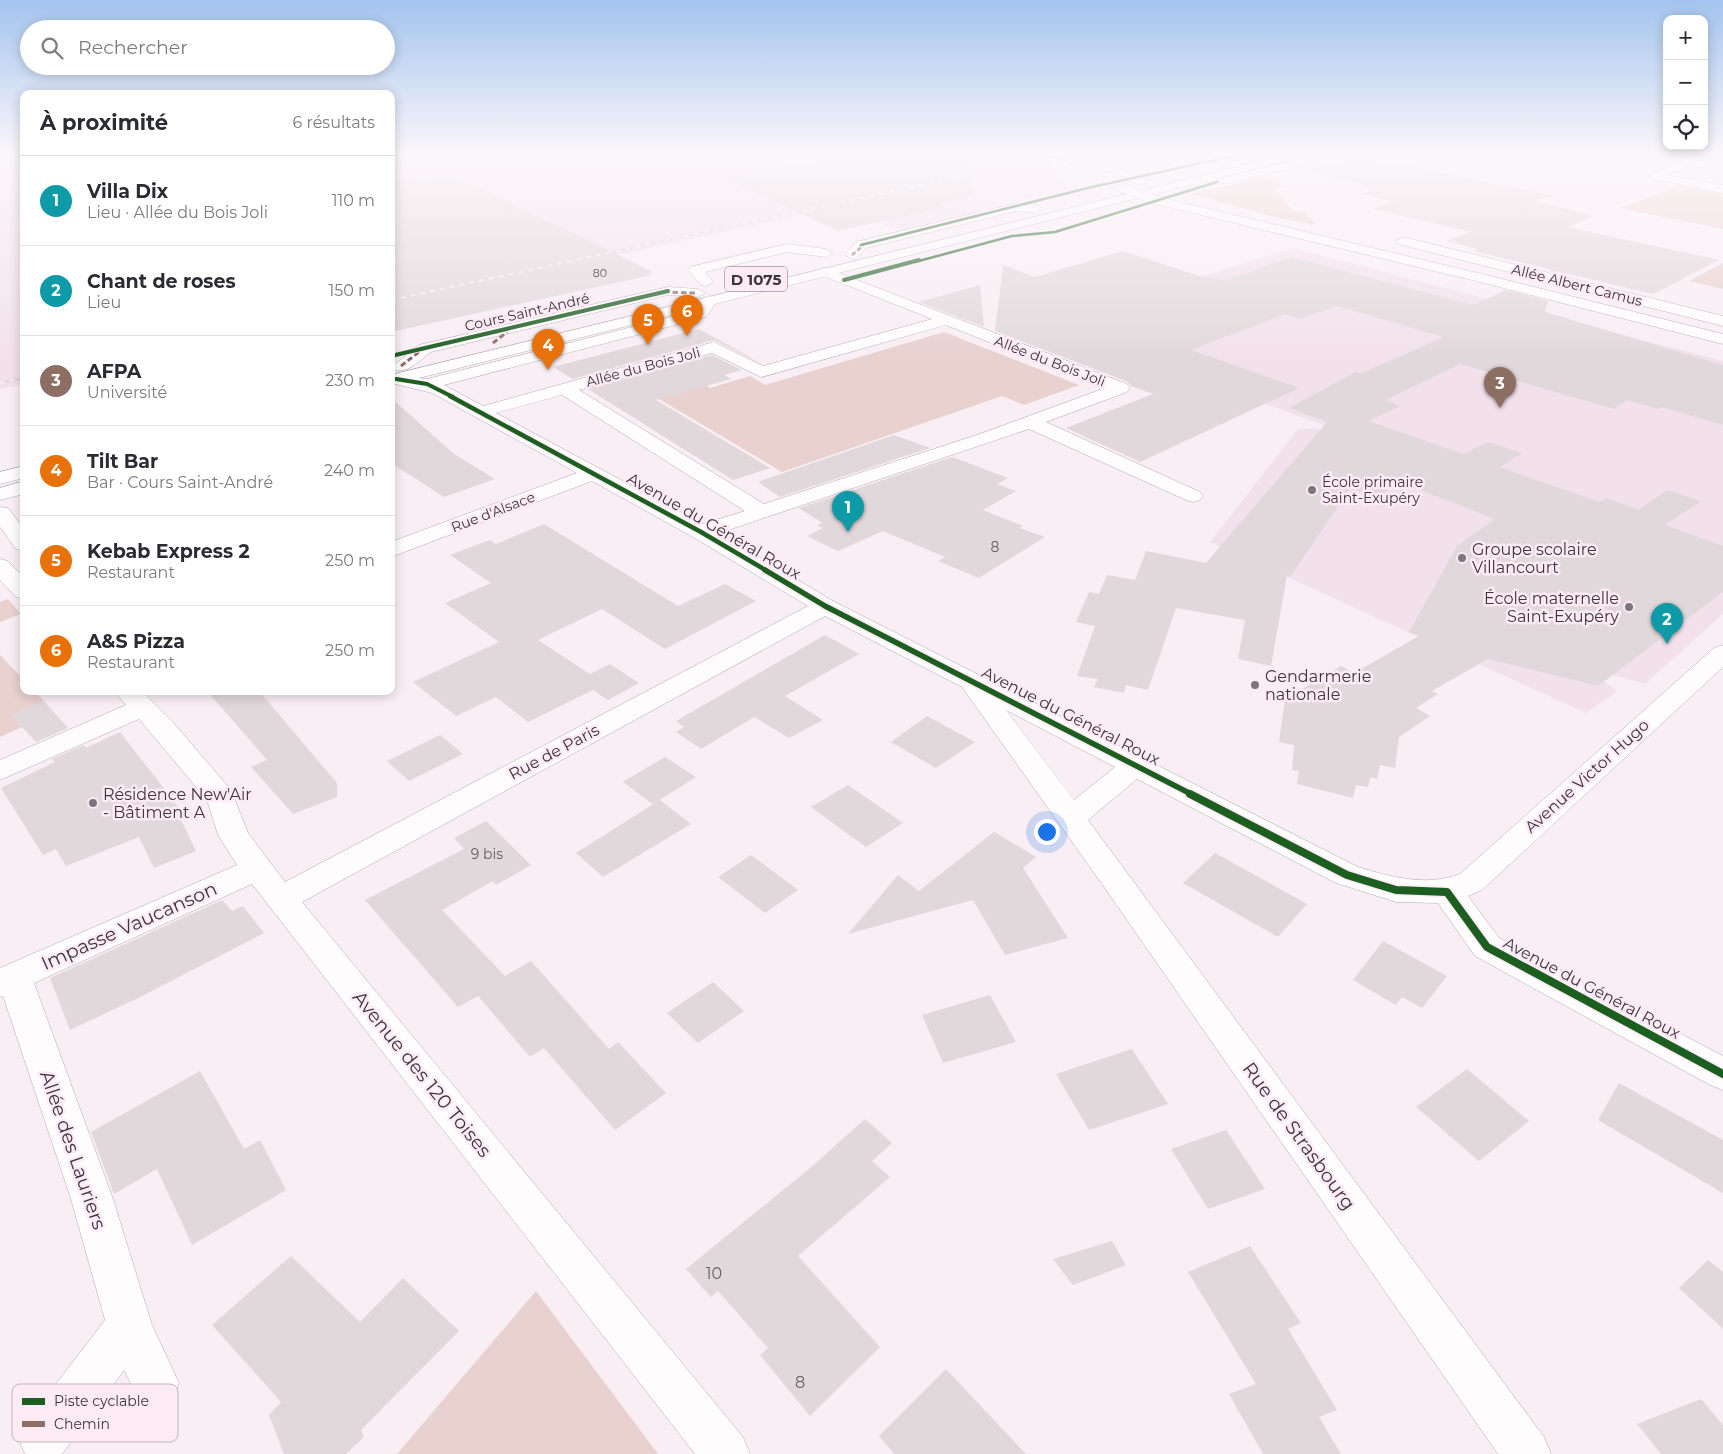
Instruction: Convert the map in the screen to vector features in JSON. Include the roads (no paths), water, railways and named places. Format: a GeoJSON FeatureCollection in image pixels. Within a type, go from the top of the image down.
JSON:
{"type":"FeatureCollection","features":[{"type":"Feature","properties":{"kind":"street","name":"Cours Saint-André"},"geometry":{"type":"LineString","coordinates":[[852,255],[862,245],[948,224]]}},
{"type":"Feature","properties":{"kind":"street","name":"Cours Saint-André"},"geometry":{"type":"LineString","coordinates":[[395,377],[493,343],[977,224]]}},
{"type":"Feature","properties":{"kind":"street","name":"Cours Saint-André"},"geometry":{"type":"LineString","coordinates":[[395,377],[704,292],[826,272],[1008,224]]}},
{"type":"Feature","properties":{"kind":"street"},"geometry":{"type":"LineString","coordinates":[[1274,224],[1723,339]]}},
{"type":"Feature","properties":{"kind":"street"},"geometry":{"type":"LineString","coordinates":[[1284,224],[1478,277]]}},
{"type":"Feature","properties":{"kind":"street","name":"Allée Albert Camus"},"geometry":{"type":"LineString","coordinates":[[1403,241],[1723,321]]}},
{"type":"Feature","properties":{"kind":"street"},"geometry":{"type":"LineString","coordinates":[[704,292],[695,270],[787,248],[826,253]]}},
{"type":"Feature","properties":{"kind":"street","name":"Allée du Bois Joli"},"geometry":{"type":"LineString","coordinates":[[701,532],[1030,422],[1121,388],[826,272]]}},
{"type":"Feature","properties":{"kind":"street","name":"Cours Saint-André"},"geometry":{"type":"LineString","coordinates":[[395,376],[425,348],[668,291],[704,292]]}},
{"type":"Feature","properties":{"kind":"street","name":"Cours Saint-André"},"geometry":{"type":"LineString","coordinates":[[427,384],[701,314],[704,292]]}},
{"type":"Feature","properties":{"kind":"street","name":"Allée du Bois Joli"},"geometry":{"type":"LineString","coordinates":[[481,412],[714,348],[761,372],[945,320]]}},
{"type":"Feature","properties":{"kind":"street","name":"Cours Saint-André"},"geometry":{"type":"LineString","coordinates":[[493,343],[511,329]]}},
{"type":"Feature","properties":{"kind":"street","name":"Avenue du Général Roux"},"geometry":{"type":"LineString","coordinates":[[395,377],[427,384],[481,412],[701,532],[825,606],[1347,875],[1396,890],[1447,892],[1487,947],[1723,1074]]}},
{"type":"Feature","properties":{"kind":"street"},"geometry":{"type":"LineString","coordinates":[[565,388],[762,512]]}},
{"type":"Feature","properties":{"kind":"street"},"geometry":{"type":"LineString","coordinates":[[1030,422],[1192,496]]}},
{"type":"Feature","properties":{"kind":"street"},"geometry":{"type":"LineString","coordinates":[[0,462],[20,458]]}},
{"type":"Feature","properties":{"kind":"street"},"geometry":{"type":"LineString","coordinates":[[0,478],[20,473]]}},
{"type":"Feature","properties":{"kind":"street","name":"Rue d'Alsace"},"geometry":{"type":"LineString","coordinates":[[395,548],[595,473]]}},
{"type":"Feature","properties":{"kind":"street"},"geometry":{"type":"LineString","coordinates":[[0,494],[20,489]]}},
{"type":"Feature","properties":{"kind":"street"},"geometry":{"type":"LineString","coordinates":[[0,513],[20,539]]}},
{"type":"Feature","properties":{"kind":"street"},"geometry":{"type":"LineString","coordinates":[[0,566],[20,588]]}},
{"type":"Feature","properties":{"kind":"street","name":"Rue de Paris"},"geometry":{"type":"LineString","coordinates":[[282,898],[825,606]]}},
{"type":"Feature","properties":{"kind":"street","name":"Avenue Victor Hugo"},"geometry":{"type":"LineString","coordinates":[[1447,892],[1471,882],[1723,654]]}},
{"type":"Feature","properties":{"kind":"street","name":"Rue de Strasbourg"},"geometry":{"type":"LineString","coordinates":[[969,679],[1071,818],[1527,1454]]}},
{"type":"Feature","properties":{"kind":"street"},"geometry":{"type":"LineString","coordinates":[[0,772],[134,699]]}},
{"type":"Feature","properties":{"kind":"street","name":"Avenue des 120 Toises"},"geometry":{"type":"LineString","coordinates":[[134,699],[161,726],[221,797],[233,835],[257,869],[726,1454]]}},
{"type":"Feature","properties":{"kind":"street"},"geometry":{"type":"LineString","coordinates":[[1071,818],[1136,765]]}},
{"type":"Feature","properties":{"kind":"street","name":"Impasse Vaucanson"},"geometry":{"type":"LineString","coordinates":[[7,980],[257,869]]}},
{"type":"Feature","properties":{"kind":"street","name":"Allée des Lauriers"},"geometry":{"type":"LineString","coordinates":[[7,980],[92,1199],[129,1325],[142,1360],[156,1383]]}},
{"type":"Feature","properties":{"kind":"street"},"geometry":{"type":"LineString","coordinates":[[85,1384],[129,1325]]}},
{"type":"Feature","properties":{"kind":"railway"},"geometry":{"type":"LineString","coordinates":[[395,299],[743,224]]}},
{"type":"Feature","properties":{"kind":"railway"},"geometry":{"type":"LineString","coordinates":[[0,383],[20,379]]}},
{"type":"Feature","properties":{"kind":"place","name":"A&S Pizza"},"geometry":{"type":"Point","coordinates":[687,336]}},
{"type":"Feature","properties":{"kind":"place","name":"Kebab Express 2"},"geometry":{"type":"Point","coordinates":[648,345]}},
{"type":"Feature","properties":{"kind":"place","name":"Tilt Bar"},"geometry":{"type":"Point","coordinates":[548,370]}},
{"type":"Feature","properties":{"kind":"place","name":"AFPA"},"geometry":{"type":"Point","coordinates":[1500,408]}},
{"type":"Feature","properties":{"kind":"place","name":"École primaire Saint-Exupéry"},"geometry":{"type":"Point","coordinates":[1312,490]}},
{"type":"Feature","properties":{"kind":"place","name":"Villa Dix"},"geometry":{"type":"Point","coordinates":[848,532]}},
{"type":"Feature","properties":{"kind":"place","name":"Groupe scolaire Villancourt"},"geometry":{"type":"Point","coordinates":[1462,558]}},
{"type":"Feature","properties":{"kind":"place","name":"École maternelle Saint-Exupéry"},"geometry":{"type":"Point","coordinates":[1629,607]}},
{"type":"Feature","properties":{"kind":"place","name":"Chant de roses"},"geometry":{"type":"Point","coordinates":[1667,644]}},
{"type":"Feature","properties":{"kind":"place","name":"Gendarmerie nationale"},"geometry":{"type":"Point","coordinates":[1255,685]}},
{"type":"Feature","properties":{"kind":"place","name":"Résidence New'Air - Bâtiment A"},"geometry":{"type":"Point","coordinates":[93,803]}}]}
